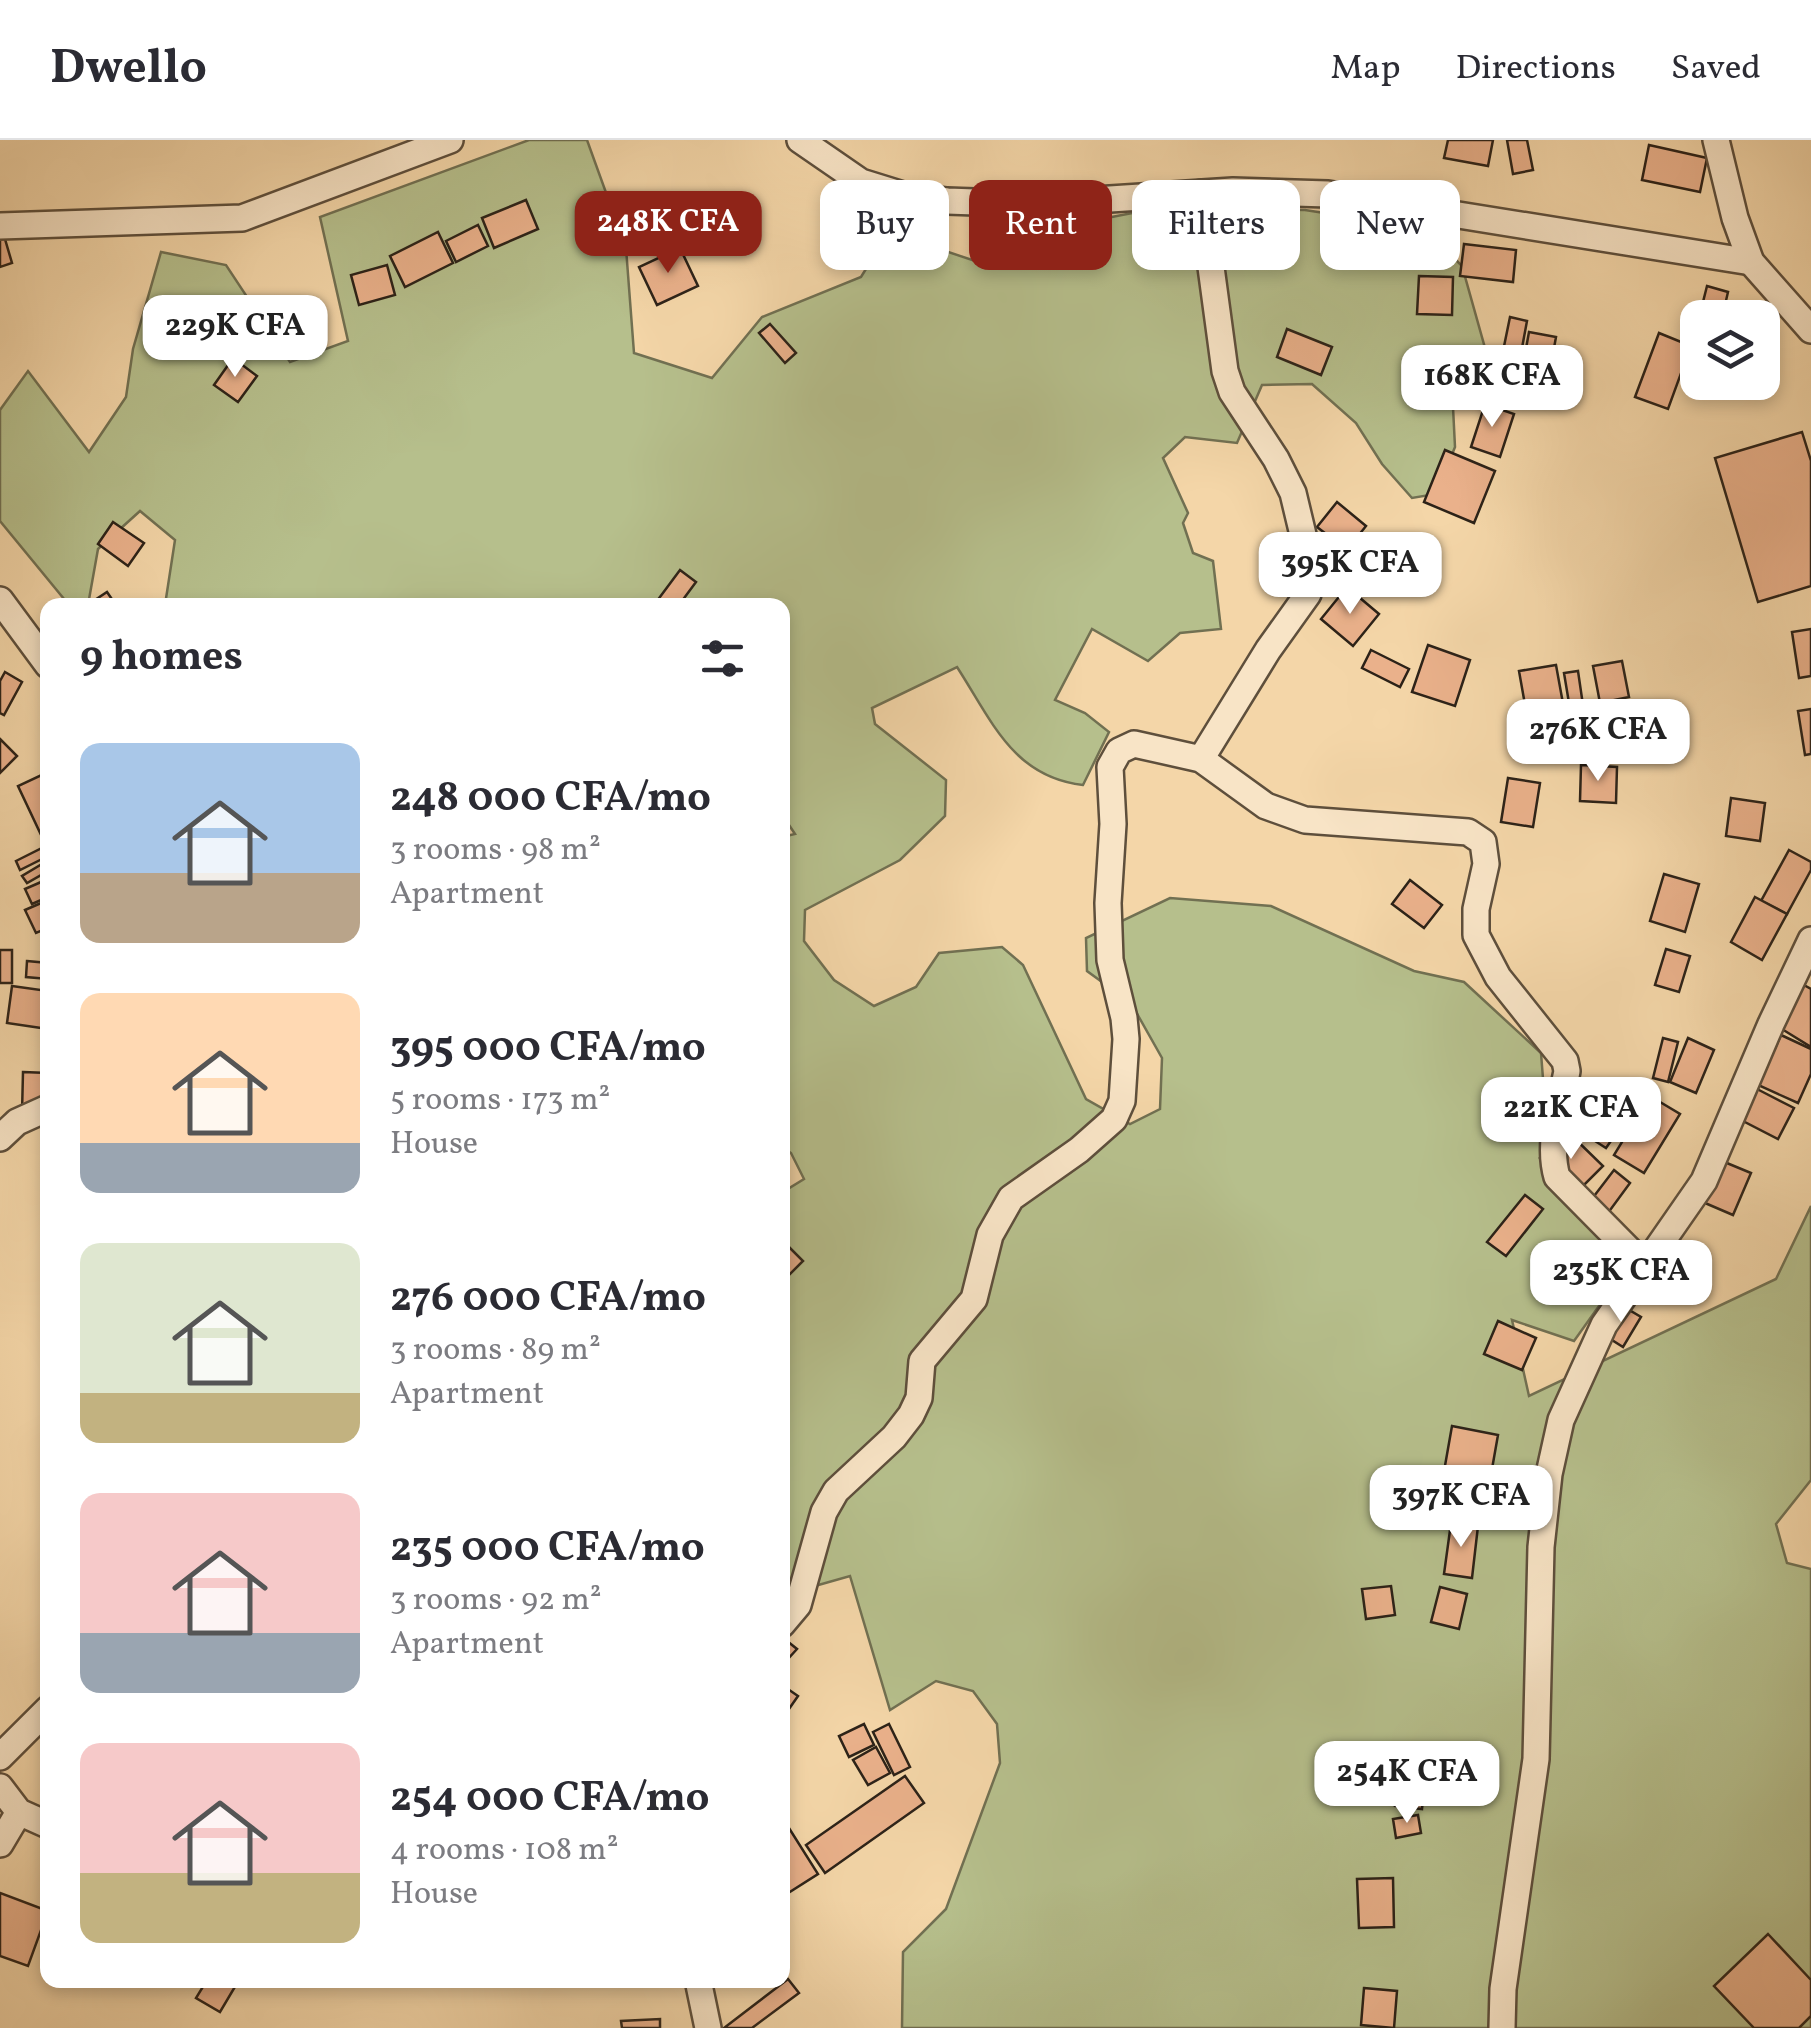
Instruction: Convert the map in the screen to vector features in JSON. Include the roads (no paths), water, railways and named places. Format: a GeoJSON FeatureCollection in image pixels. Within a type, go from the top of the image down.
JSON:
{"type":"FeatureCollection","features":[{"type":"Feature","properties":{"kind":"street"},"geometry":{"type":"LineString","coordinates":[[0,226],[242,218],[393,150],[450,140]]}},
{"type":"Feature","properties":{"kind":"street"},"geometry":{"type":"LineString","coordinates":[[800,140],[861,182],[903,195],[947,202],[1033,204],[1132,197]]}},
{"type":"Feature","properties":{"kind":"street"},"geometry":{"type":"LineString","coordinates":[[1716,140],[1735,218],[1751,262],[1811,330]]}},
{"type":"Feature","properties":{"kind":"street"},"geometry":{"type":"LineString","coordinates":[[1300,194],[1328,194],[1751,262]]}},
{"type":"Feature","properties":{"kind":"street"},"geometry":{"type":"LineString","coordinates":[[1202,758],[1268,650],[1308,594],[1310,564],[1294,493],[1232,392],[1225,372],[1211,270]]}},
{"type":"Feature","properties":{"kind":"street"},"geometry":{"type":"LineString","coordinates":[[0,600],[40,654]]}},
{"type":"Feature","properties":{"kind":"street"},"geometry":{"type":"LineString","coordinates":[[790,1614],[798,1605],[824,1512],[836,1492],[894,1437],[911,1414],[919,1398],[922,1361],[974,1299],[990,1235],[1010,1198],[1080,1150],[1114,1120],[1122,1100],[1126,1039],[1110,960],[1110,767],[1118,751],[1134,744],[1202,758],[1266,806],[1305,820],[1468,832],[1483,842],[1486,864],[1476,909],[1476,935],[1498,977],[1566,1061],[1554,1133],[1557,1177],[1644,1266]]}},
{"type":"Feature","properties":{"kind":"street"},"geometry":{"type":"LineString","coordinates":[[1502,2028],[1502,1989],[1536,1759],[1541,1547],[1549,1474],[1561,1420],[1604,1325],[1704,1181],[1770,1024],[1811,940]]}},
{"type":"Feature","properties":{"kind":"street"},"geometry":{"type":"LineString","coordinates":[[0,1138],[17,1122],[40,1112]]}},
{"type":"Feature","properties":{"kind":"street"},"geometry":{"type":"LineString","coordinates":[[0,1757],[40,1716]]}},
{"type":"Feature","properties":{"kind":"street"},"geometry":{"type":"LineString","coordinates":[[0,1787],[19,1812],[40,1821]]}},
{"type":"Feature","properties":{"kind":"street"},"geometry":{"type":"LineString","coordinates":[[0,1844],[19,1812]]}},
{"type":"Feature","properties":{"kind":"street"},"geometry":{"type":"LineString","coordinates":[[700,1988],[708,2028]]}}]}
